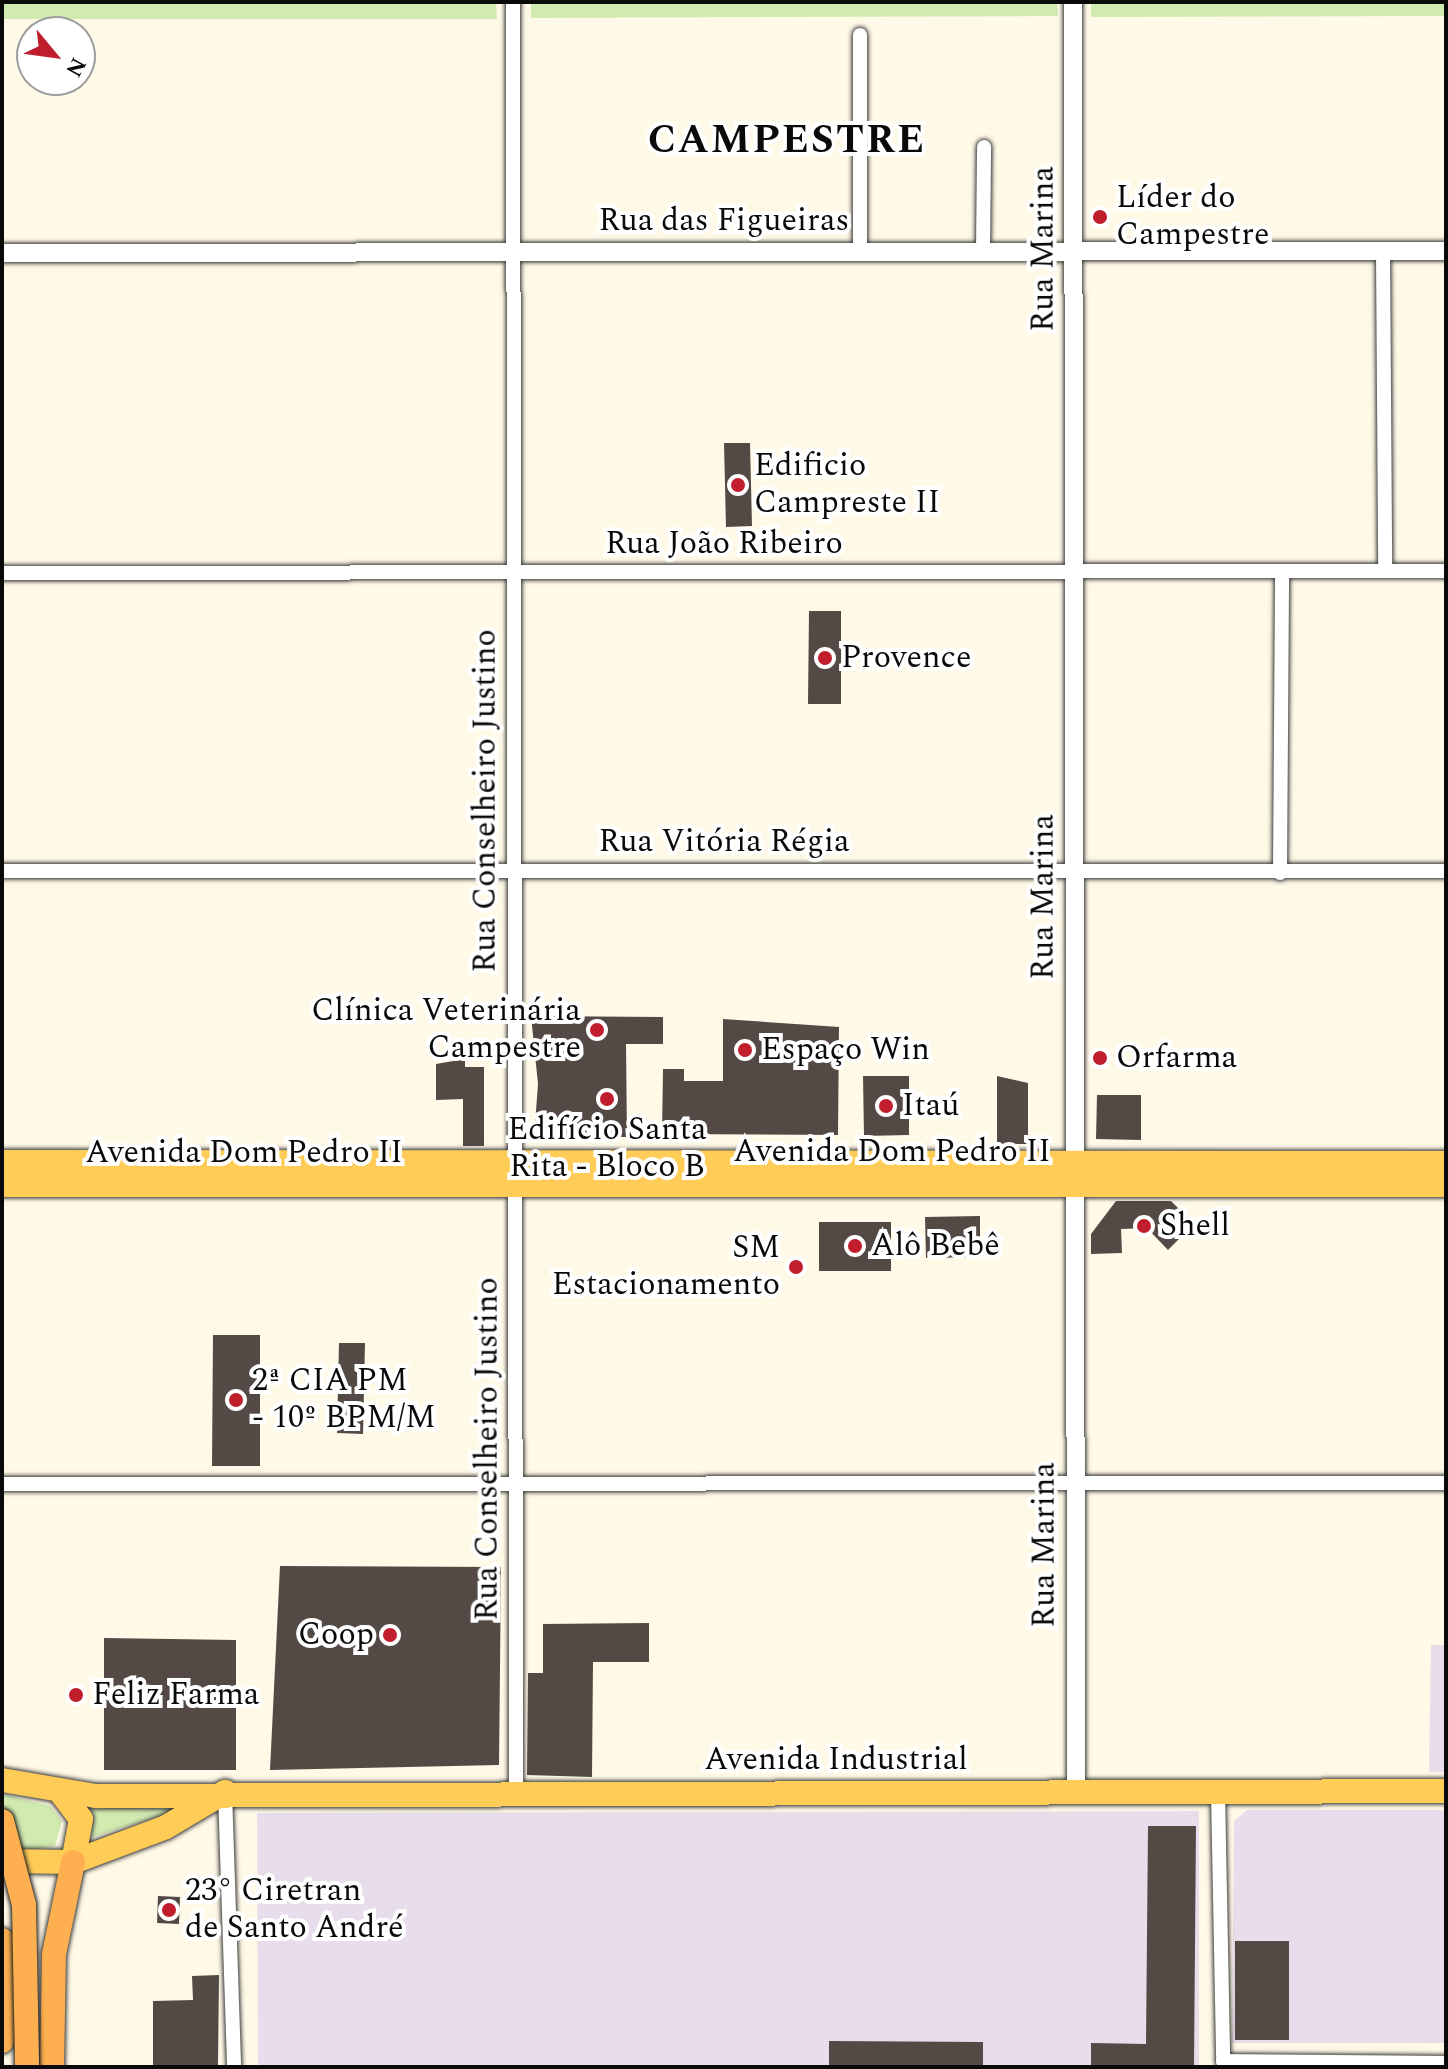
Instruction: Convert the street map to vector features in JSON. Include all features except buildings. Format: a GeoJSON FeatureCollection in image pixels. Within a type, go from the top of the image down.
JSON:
{"type":"FeatureCollection","features":[{"type":"Feature","properties":{"kind":"highway"},"geometry":{"type":"LineString","coordinates":[[2,1821],[24,1905],[27,2067]]}},
{"type":"Feature","properties":{"kind":"highway"},"geometry":{"type":"LineString","coordinates":[[52,2067],[51,2004],[73,1862]]}},
{"type":"Feature","properties":{"kind":"highway"},"geometry":{"type":"LineString","coordinates":[[2,1940],[2,2041]]}},
{"type":"Feature","properties":{"kind":"main road","name":"Avenida Dom Pedro II"},"geometry":{"type":"LineString","coordinates":[[2,1162],[514,1175]]}},
{"type":"Feature","properties":{"kind":"main road","name":"Avenida Dom Pedro II"},"geometry":{"type":"LineString","coordinates":[[2,1185],[514,1175],[1075,1172],[1446,1163]]}},
{"type":"Feature","properties":{"kind":"main road","name":"Avenida Dom Pedro II"},"geometry":{"type":"LineString","coordinates":[[1075,1172],[1446,1185]]}},
{"type":"Feature","properties":{"kind":"main road","name":"Avenida Industrial"},"geometry":{"type":"LineString","coordinates":[[2,1780],[62,1794],[1446,1791]]}},
{"type":"Feature","properties":{"kind":"main road"},"geometry":{"type":"LineString","coordinates":[[2,1861],[73,1862],[189,1817],[225,1792]]}},
{"type":"Feature","properties":{"kind":"main road"},"geometry":{"type":"LineString","coordinates":[[62,1794],[81,1819],[73,1862]]}},
{"type":"Feature","properties":{"kind":"street","name":"Rua Conselheiro Justino"},"geometry":{"type":"LineString","coordinates":[[513,2],[516,1792]]}},
{"type":"Feature","properties":{"kind":"street","name":"Rua Marina"},"geometry":{"type":"LineString","coordinates":[[1073,2],[1076,1791]]}},
{"type":"Feature","properties":{"kind":"street"},"geometry":{"type":"LineString","coordinates":[[860,35],[860,251]]}},
{"type":"Feature","properties":{"kind":"street"},"geometry":{"type":"LineString","coordinates":[[983,250],[984,147]]}},
{"type":"Feature","properties":{"kind":"street"},"geometry":{"type":"LineString","coordinates":[[1383,251],[1385,571]]}},
{"type":"Feature","properties":{"kind":"street","name":"Rua das Figueiras"},"geometry":{"type":"LineString","coordinates":[[2,253],[1446,251]]}},
{"type":"Feature","properties":{"kind":"street"},"geometry":{"type":"LineString","coordinates":[[1280,873],[1282,571]]}},
{"type":"Feature","properties":{"kind":"street","name":"Rua João Ribeiro"},"geometry":{"type":"LineString","coordinates":[[2,573],[1446,571]]}},
{"type":"Feature","properties":{"kind":"street","name":"Rua Vitória Régia"},"geometry":{"type":"LineString","coordinates":[[2,871],[1446,871]]}},
{"type":"Feature","properties":{"kind":"street"},"geometry":{"type":"LineString","coordinates":[[2,1484],[1446,1483]]}},
{"type":"Feature","properties":{"kind":"street"},"geometry":{"type":"LineString","coordinates":[[1218,1791],[1223,2061],[1446,2063]]}},
{"type":"Feature","properties":{"kind":"street"},"geometry":{"type":"LineString","coordinates":[[225,1792],[234,2067]]}},
{"type":"Feature","properties":{"kind":"shaded area"},"geometry":{"type":"Polygon","coordinates":[[[1431,1645],[1446,1645],[1446,1772],[1429,1772],[1431,1645]]]}},
{"type":"Feature","properties":{"kind":"shaded area"},"geometry":{"type":"Polygon","coordinates":[[[1247,1810],[1446,1810],[1446,2043],[1232,2043],[1234,1821],[1247,1810]]]}},
{"type":"Feature","properties":{"kind":"shaded area"},"geometry":{"type":"Polygon","coordinates":[[[1199,1811],[1199,2067],[258,2067],[257,1813],[1199,1811]]]}},
{"type":"Feature","properties":{"kind":"green space"},"geometry":{"type":"Polygon","coordinates":[[[2,2],[496,2],[497,19],[96,19],[96,16],[16,16],[16,19],[2,19],[2,2]]]}},
{"type":"Feature","properties":{"kind":"green space"},"geometry":{"type":"Polygon","coordinates":[[[531,2],[1057,2],[1058,16],[531,18],[531,2]]]}},
{"type":"Feature","properties":{"kind":"green space"},"geometry":{"type":"Polygon","coordinates":[[[1091,2],[1446,2],[1446,16],[1091,17],[1091,2]]]}},
{"type":"Feature","properties":{"kind":"green space"},"geometry":{"type":"Polygon","coordinates":[[[2,1794],[50,1806],[62,1821],[55,1846],[26,1851],[2,1843],[2,1794]]]}},
{"type":"Feature","properties":{"kind":"green space"},"geometry":{"type":"Polygon","coordinates":[[[89,1803],[186,1808],[92,1837],[89,1803]]]}},
{"type":"Feature","properties":{"kind":"place","name":"Líder do Campestre"},"geometry":{"type":"Point","coordinates":[1100,217]}},
{"type":"Feature","properties":{"kind":"place","name":"Edificio Campreste II"},"geometry":{"type":"Point","coordinates":[738,485]}},
{"type":"Feature","properties":{"kind":"place","name":"Provence"},"geometry":{"type":"Point","coordinates":[825,658]}},
{"type":"Feature","properties":{"kind":"place","name":"Clínica Veterinária Campestre"},"geometry":{"type":"Point","coordinates":[597,1030]}},
{"type":"Feature","properties":{"kind":"place","name":"Espaço Win"},"geometry":{"type":"Point","coordinates":[745,1050]}},
{"type":"Feature","properties":{"kind":"place","name":"Orfarma"},"geometry":{"type":"Point","coordinates":[1100,1058]}},
{"type":"Feature","properties":{"kind":"place","name":"Edifício Santa Rita - Bloco B"},"geometry":{"type":"Point","coordinates":[607,1099]}},
{"type":"Feature","properties":{"kind":"place","name":"Itaú"},"geometry":{"type":"Point","coordinates":[886,1106]}},
{"type":"Feature","properties":{"kind":"place","name":"Shell"},"geometry":{"type":"Point","coordinates":[1144,1226]}},
{"type":"Feature","properties":{"kind":"place","name":"Alô Bebê"},"geometry":{"type":"Point","coordinates":[855,1246]}},
{"type":"Feature","properties":{"kind":"place","name":"SM Estacionamento"},"geometry":{"type":"Point","coordinates":[796,1267]}},
{"type":"Feature","properties":{"kind":"place","name":"2ª CIA PM - 10º BPM/M"},"geometry":{"type":"Point","coordinates":[236,1400]}},
{"type":"Feature","properties":{"kind":"place","name":"Coop"},"geometry":{"type":"Point","coordinates":[390,1635]}},
{"type":"Feature","properties":{"kind":"place","name":"Feliz Farma"},"geometry":{"type":"Point","coordinates":[76,1695]}},
{"type":"Feature","properties":{"kind":"place","name":"23° Ciretran de Santo André"},"geometry":{"type":"Point","coordinates":[169,1910]}},
{"type":"Feature","properties":{"kind":"district","name":"CAMPESTRE"},"geometry":{"type":"Point","coordinates":[787,141]}}]}
